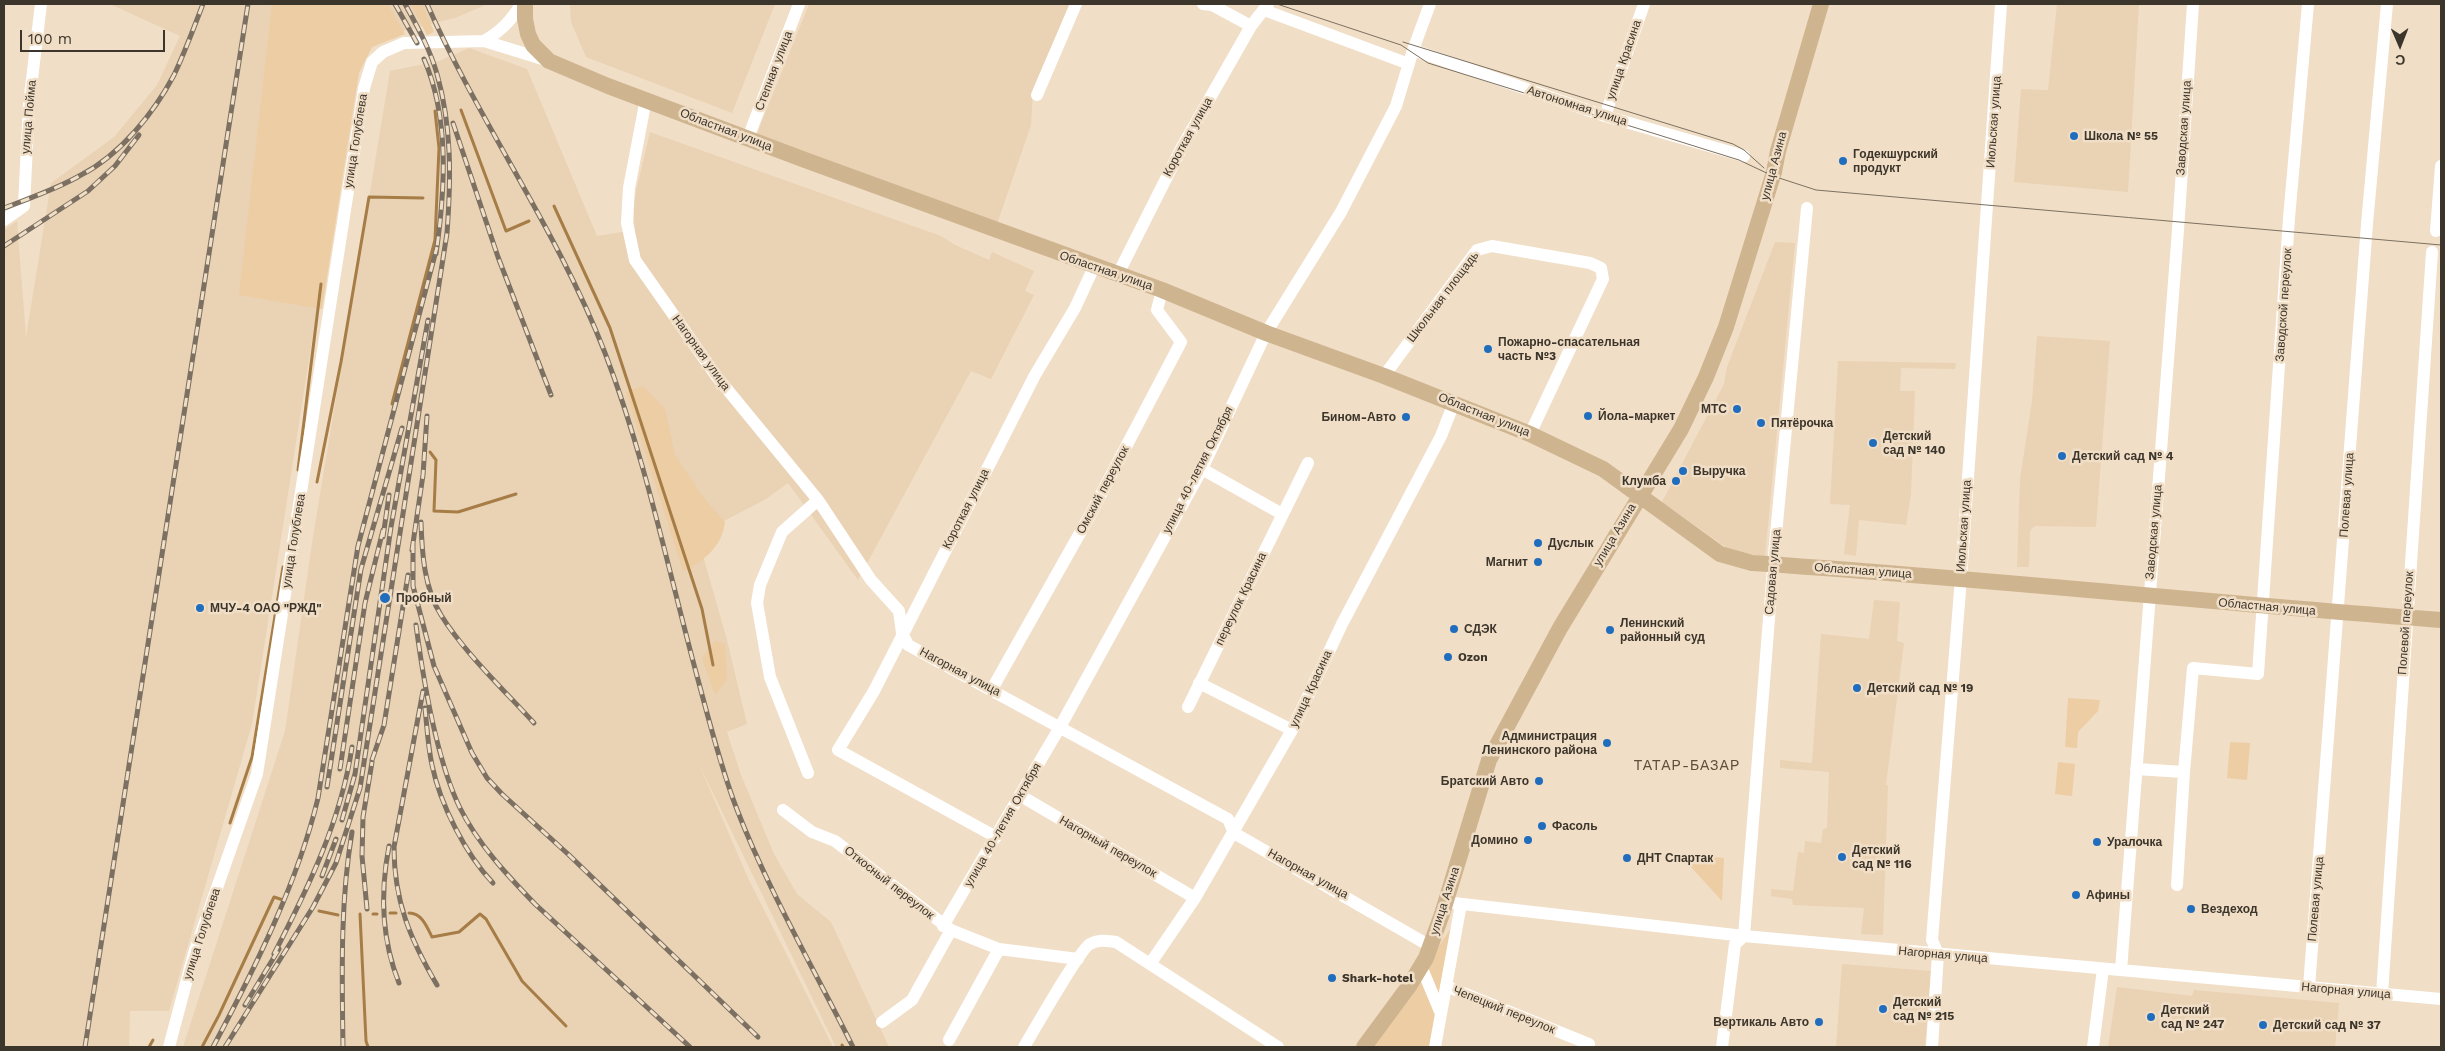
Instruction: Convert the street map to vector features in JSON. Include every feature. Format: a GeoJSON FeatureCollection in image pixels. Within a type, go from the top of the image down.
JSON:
{"type":"FeatureCollection","features":[{"type":"Feature","properties":{"kind":"main road"},"geometry":{"type":"LineString","coordinates":[[525,4],[525,19],[533,46],[549,61]]}},
{"type":"Feature","properties":{"kind":"main road","name":"улица Азина"},"geometry":{"type":"LineString","coordinates":[[1364,1047],[1409,986],[1453,903],[1489,760],[1560,628],[1638,496],[1681,429],[1706,377],[1726,327],[1774,172],[1820,4]]}},
{"type":"Feature","properties":{"kind":"main road","name":"Областная улица"},"geometry":{"type":"LineString","coordinates":[[549,61],[748,138],[1117,276],[1162,290],[1266,333],[1384,376],[1530,434],[1603,469],[1720,554],[1752,563],[1961,578],[2149,597],[2441,620]]}},
{"type":"Feature","properties":{"kind":"street","name":"улица Пойма"},"geometry":{"type":"LineString","coordinates":[[4,220],[24,206],[28,113],[41,4]]}},
{"type":"Feature","properties":{"kind":"street"},"geometry":{"type":"LineString","coordinates":[[484,42],[500,31],[514,17],[521,4]]}},
{"type":"Feature","properties":{"kind":"street","name":"Степная улица"},"geometry":{"type":"LineString","coordinates":[[748,138],[799,4]]}},
{"type":"Feature","properties":{"kind":"street"},"geometry":{"type":"LineString","coordinates":[[1037,95],[1076,4]]}},
{"type":"Feature","properties":{"kind":"street"},"geometry":{"type":"LineString","coordinates":[[1203,4],[1212,6],[1251,26]]}},
{"type":"Feature","properties":{"kind":"street","name":"улица 40-летия Октября"},"geometry":{"type":"LineString","coordinates":[[882,1022],[912,1000],[947,928],[996,838],[1060,727],[1202,469],[1266,333],[1342,212],[1396,106],[1413,50],[1430,4]]}},
{"type":"Feature","properties":{"kind":"street","name":"улица Красина"},"geometry":{"type":"LineString","coordinates":[[1605,116],[1644,4]]}},
{"type":"Feature","properties":{"kind":"street","name":"Июльская улица"},"geometry":{"type":"LineString","coordinates":[[1932,1047],[1938,954],[1932,940],[1961,578],[2001,4]]}},
{"type":"Feature","properties":{"kind":"street","name":"Заводская улица"},"geometry":{"type":"LineString","coordinates":[[2122,970],[2178,230],[2193,4]]}},
{"type":"Feature","properties":{"kind":"street","name":"Заводской переулок"},"geometry":{"type":"LineString","coordinates":[[2184,772],[2193,668],[2258,674],[2289,218],[2308,4]]}},
{"type":"Feature","properties":{"kind":"street","name":"Полевая улица"},"geometry":{"type":"LineString","coordinates":[[2309,987],[2339,613],[2366,224],[2387,4]]}},
{"type":"Feature","properties":{"kind":"street"},"geometry":{"type":"LineString","coordinates":[[1266,7],[1409,64]]}},
{"type":"Feature","properties":{"kind":"street","name":"Короткая улица"},"geometry":{"type":"LineString","coordinates":[[1117,276],[1182,147],[1251,26],[1266,7]]}},
{"type":"Feature","properties":{"kind":"street"},"geometry":{"type":"LineString","coordinates":[[484,42],[549,61]]}},
{"type":"Feature","properties":{"kind":"street","name":"улица Голублева"},"geometry":{"type":"LineString","coordinates":[[169,1047],[194,954],[257,774],[364,88],[372,62],[383,52],[404,43],[484,42]]}},
{"type":"Feature","properties":{"kind":"street","name":"Автономная улица"},"geometry":{"type":"LineString","coordinates":[[1413,50],[1605,116],[1744,156]]}},
{"type":"Feature","properties":{"kind":"street","name":"Нагорная улица"},"geometry":{"type":"LineString","coordinates":[[646,99],[629,188],[627,223],[636,260],[717,377],[818,500],[871,580],[899,611],[902,633],[908,645],[1228,819],[1234,833],[1430,946]]}},
{"type":"Feature","properties":{"kind":"street"},"geometry":{"type":"LineString","coordinates":[[2436,231],[2441,166]]}},
{"type":"Feature","properties":{"kind":"street","name":"Садовая улица"},"geometry":{"type":"LineString","coordinates":[[1744,936],[1773,564],[1807,208]]}},
{"type":"Feature","properties":{"kind":"street","name":"Школьная площадь"},"geometry":{"type":"LineString","coordinates":[[1384,376],[1477,250],[1492,246],[1590,263],[1601,268],[1603,279],[1530,434]]}},
{"type":"Feature","properties":{"kind":"street","name":"Полевой переулок"},"geometry":{"type":"LineString","coordinates":[[2382,994],[2432,252]]}},
{"type":"Feature","properties":{"kind":"street","name":"Короткая улица"},"geometry":{"type":"LineString","coordinates":[[996,838],[838,750],[874,690],[1035,375],[1075,308],[1094,267]]}},
{"type":"Feature","properties":{"kind":"street","name":"Омский переулок"},"geometry":{"type":"LineString","coordinates":[[992,689],[1089,517],[1181,342],[1157,310],[1162,290]]}},
{"type":"Feature","properties":{"kind":"street","name":"улица Красина"},"geometry":{"type":"LineString","coordinates":[[1150,964],[1195,898],[1292,730],[1342,624],[1441,436],[1454,403]]}},
{"type":"Feature","properties":{"kind":"street","name":"переулок Красина"},"geometry":{"type":"LineString","coordinates":[[1188,706],[1308,463]]}},
{"type":"Feature","properties":{"kind":"street"},"geometry":{"type":"LineString","coordinates":[[1202,469],[1282,514]]}},
{"type":"Feature","properties":{"kind":"street"},"geometry":{"type":"LineString","coordinates":[[808,773],[770,677],[757,603],[760,585],[782,532],[818,500]]}},
{"type":"Feature","properties":{"kind":"street"},"geometry":{"type":"LineString","coordinates":[[1199,683],[1292,730]]}},
{"type":"Feature","properties":{"kind":"street"},"geometry":{"type":"LineString","coordinates":[[2136,769],[2184,772],[2176,885]]}},
{"type":"Feature","properties":{"kind":"street","name":"Нагорный переулок"},"geometry":{"type":"LineString","coordinates":[[1020,796],[1195,898]]}},
{"type":"Feature","properties":{"kind":"street","name":"Откосный переулок"},"geometry":{"type":"LineString","coordinates":[[783,810],[812,832],[836,841],[947,928],[999,949],[1078,959]]}},
{"type":"Feature","properties":{"kind":"street"},"geometry":{"type":"LineString","coordinates":[[1435,1047],[1446,986],[1453,903]]}},
{"type":"Feature","properties":{"kind":"street","name":"Нагорная улица"},"geometry":{"type":"LineString","coordinates":[[1453,903],[1744,936],[2441,999]]}},
{"type":"Feature","properties":{"kind":"street"},"geometry":{"type":"LineString","coordinates":[[1722,1047],[1735,944],[1744,936]]}},
{"type":"Feature","properties":{"kind":"street"},"geometry":{"type":"LineString","coordinates":[[1024,1047],[1088,944],[1102,940],[1116,942],[1278,1047]]}},
{"type":"Feature","properties":{"kind":"street"},"geometry":{"type":"LineString","coordinates":[[949,1040],[999,949]]}},
{"type":"Feature","properties":{"kind":"street"},"geometry":{"type":"LineString","coordinates":[[1421,966],[1441,1014]]}},
{"type":"Feature","properties":{"kind":"street"},"geometry":{"type":"LineString","coordinates":[[2093,1047],[2103,969]]}},
{"type":"Feature","properties":{"kind":"street","name":"Чепецкий переулок"},"geometry":{"type":"LineString","coordinates":[[1446,986],[1589,1044]]}},
{"type":"Feature","properties":{"kind":"shaded area"},"geometry":{"type":"Polygon","coordinates":[[[110,4],[488,4],[455,18],[391,34],[369,43],[354,71],[252,724],[169,1011],[130,1011],[129,1047],[4,1047],[4,230],[17,221],[26,337],[51,183],[114,137],[157,85],[180,36],[110,4]]]}},
{"type":"Feature","properties":{"kind":"shaded area"},"geometry":{"type":"Polygon","coordinates":[[[272,4],[388,4],[405,34],[372,47],[359,73],[322,309],[239,295],[272,4]]]}},
{"type":"Feature","properties":{"kind":"shaded area"},"geometry":{"type":"Polygon","coordinates":[[[411,4],[422,4],[434,32],[427,35],[411,4]]]}},
{"type":"Feature","properties":{"kind":"shaded area"},"geometry":{"type":"Polygon","coordinates":[[[570,4],[775,4],[732,113],[586,57],[571,22],[570,4]]]}},
{"type":"Feature","properties":{"kind":"shaded area"},"geometry":{"type":"Polygon","coordinates":[[[809,4],[1070,4],[1033,89],[1031,125],[997,224],[756,136],[809,4]]]}},
{"type":"Feature","properties":{"kind":"shaded area","name":"Школа № 55"},"geometry":{"type":"Polygon","coordinates":[[[2057,4],[2139,4],[2128,192],[2014,182],[2021,89],[2048,90],[2057,4]]]}},
{"type":"Feature","properties":{"kind":"shaded area"},"geometry":{"type":"Polygon","coordinates":[[[469,48],[527,69],[597,236],[635,230],[633,204],[650,132],[941,236],[955,245],[989,260],[992,252],[1034,271],[1025,291],[1034,295],[991,379],[971,371],[858,580],[788,483],[766,499],[697,535],[727,640],[747,724],[727,732],[741,775],[774,854],[797,894],[831,922],[889,1047],[836,1047],[698,762],[748,878],[833,1047],[183,1047],[285,731],[312,543],[390,71],[439,61],[469,48]]]}},
{"type":"Feature","properties":{"kind":"shaded area"},"geometry":{"type":"Polygon","coordinates":[[[1775,242],[1795,243],[1765,557],[1730,550],[1662,502],[1724,384],[1727,367],[1775,242]]]}},
{"type":"Feature","properties":{"kind":"shaded area","name":"Детский сад № 4"},"geometry":{"type":"Polygon","coordinates":[[[2037,336],[2110,341],[2096,527],[2035,526],[2030,531],[2029,567],[2017,567],[2020,479],[2032,401],[2037,336]]]}},
{"type":"Feature","properties":{"kind":"shaded area","name":"Детский сад № 140"},"geometry":{"type":"Polygon","coordinates":[[[1838,361],[1956,363],[1955,369],[1901,368],[1900,391],[1915,391],[1911,494],[1906,525],[1859,520],[1856,556],[1844,554],[1850,505],[1830,504],[1838,361]]]}},
{"type":"Feature","properties":{"kind":"shaded area"},"geometry":{"type":"Polygon","coordinates":[[[643,386],[665,409],[675,455],[703,497],[725,522],[720,539],[711,552],[698,563],[683,571],[626,392],[643,386]]]}},
{"type":"Feature","properties":{"kind":"shaded area"},"geometry":{"type":"Polygon","coordinates":[[[1874,600],[1900,602],[1897,641],[1904,643],[1886,785],[1888,785],[1883,935],[1861,934],[1864,908],[1793,905],[1792,899],[1771,896],[1771,889],[1793,891],[1798,852],[1804,853],[1805,841],[1821,843],[1823,829],[1827,828],[1829,772],[1780,768],[1780,760],[1812,763],[1821,634],[1869,639],[1874,600]]]}},
{"type":"Feature","properties":{"kind":"shaded area"},"geometry":{"type":"Polygon","coordinates":[[[715,641],[725,644],[727,679],[715,695],[702,658],[715,641]]]}},
{"type":"Feature","properties":{"kind":"shaded area"},"geometry":{"type":"Polygon","coordinates":[[[2068,698],[2100,700],[2098,711],[2078,732],[2077,748],[2065,747],[2068,698]]]}},
{"type":"Feature","properties":{"kind":"shaded area"},"geometry":{"type":"Polygon","coordinates":[[[2230,742],[2250,743],[2247,780],[2227,778],[2230,742]]]}},
{"type":"Feature","properties":{"kind":"shaded area"},"geometry":{"type":"Polygon","coordinates":[[[2058,762],[2075,764],[2072,796],[2055,794],[2058,762]]]}},
{"type":"Feature","properties":{"kind":"shaded area"},"geometry":{"type":"Polygon","coordinates":[[[1703,856],[1724,858],[1722,901],[1690,866],[1703,856]]]}},
{"type":"Feature","properties":{"kind":"shaded area"},"geometry":{"type":"Polygon","coordinates":[[[1454,923],[1433,1047],[1374,1047],[1454,923]]]}},
{"type":"Feature","properties":{"kind":"shaded area","name":"Детский сад № 215"},"geometry":{"type":"Polygon","coordinates":[[[1842,964],[1931,971],[1925,1047],[1836,1047],[1842,964]]]}},
{"type":"Feature","properties":{"kind":"shaded area","name":"Детский сад № 37"},"geometry":{"type":"Polygon","coordinates":[[[2117,987],[2192,996],[2194,990],[2339,1003],[2335,1047],[2108,1047],[2117,987]]]}},
{"type":"Feature","properties":{"kind":"waterway"},"geometry":{"type":"LineString","coordinates":[[461,110],[506,231],[529,221]]}},
{"type":"Feature","properties":{"kind":"waterway"},"geometry":{"type":"LineString","coordinates":[[392,404],[435,240],[439,148],[435,111]]}},
{"type":"Feature","properties":{"kind":"waterway"},"geometry":{"type":"LineString","coordinates":[[317,482],[341,362],[369,197],[423,198]]}},
{"type":"Feature","properties":{"kind":"waterway"},"geometry":{"type":"LineString","coordinates":[[554,206],[610,328],[702,609],[713,665]]}},
{"type":"Feature","properties":{"kind":"waterway"},"geometry":{"type":"LineString","coordinates":[[298,470],[321,284]]}},
{"type":"Feature","properties":{"kind":"waterway"},"geometry":{"type":"LineString","coordinates":[[430,452],[436,460],[434,511],[458,512],[516,494]]}},
{"type":"Feature","properties":{"kind":"waterway"},"geometry":{"type":"LineString","coordinates":[[230,823],[252,757],[283,567]]}},
{"type":"Feature","properties":{"kind":"waterway"},"geometry":{"type":"LineString","coordinates":[[202,1047],[274,897],[283,900]]}},
{"type":"Feature","properties":{"kind":"waterway"},"geometry":{"type":"LineString","coordinates":[[319,911],[338,915]]}},
{"type":"Feature","properties":{"kind":"waterway"},"geometry":{"type":"LineString","coordinates":[[390,913],[396,913]]}},
{"type":"Feature","properties":{"kind":"waterway"},"geometry":{"type":"LineString","coordinates":[[409,913],[421,918],[432,937],[459,932],[480,914],[486,919],[522,981],[566,1026]]}},
{"type":"Feature","properties":{"kind":"waterway"},"geometry":{"type":"LineString","coordinates":[[360,914],[366,1041],[368,1047]]}},
{"type":"Feature","properties":{"kind":"waterway"},"geometry":{"type":"LineString","coordinates":[[149,1047],[153,1040]]}},
{"type":"Feature","properties":{"kind":"tram line"},"geometry":{"type":"LineString","coordinates":[[1277,4],[1401,45],[1428,63],[1739,160],[1773,176],[1816,190],[2441,245]]}},
{"type":"Feature","properties":{"kind":"tram line"},"geometry":{"type":"LineString","coordinates":[[1403,42],[1733,144],[1744,150],[1764,168]]}},
{"type":"Feature","properties":{"kind":"railway"},"geometry":{"type":"LineString","coordinates":[[4,208],[72,180],[95,167],[135,132],[157,104],[174,75],[203,4]]}},
{"type":"Feature","properties":{"kind":"railway"},"geometry":{"type":"LineString","coordinates":[[85,1047],[248,4]]}},
{"type":"Feature","properties":{"kind":"railway"},"geometry":{"type":"LineString","coordinates":[[395,4],[417,43]]}},
{"type":"Feature","properties":{"kind":"railway"},"geometry":{"type":"LineString","coordinates":[[225,1047],[313,907],[336,863],[360,788],[447,233],[450,173],[448,133],[442,94],[431,56],[405,4]]}},
{"type":"Feature","properties":{"kind":"railway"},"geometry":{"type":"LineString","coordinates":[[427,4],[471,92],[565,264],[605,353],[644,473],[710,726],[730,791],[748,837],[776,898],[853,1047]]}},
{"type":"Feature","properties":{"kind":"railway"},"geometry":{"type":"LineString","coordinates":[[424,59],[432,82],[442,130],[442,205],[436,254]]}},
{"type":"Feature","properties":{"kind":"railway"},"geometry":{"type":"LineString","coordinates":[[453,123],[498,257],[551,395]]}},
{"type":"Feature","properties":{"kind":"railway"},"geometry":{"type":"LineString","coordinates":[[4,246],[88,191],[115,166],[139,135]]}},
{"type":"Feature","properties":{"kind":"railway"},"geometry":{"type":"LineString","coordinates":[[213,1047],[259,957],[287,893],[299,862],[318,798],[358,546],[437,247]]}},
{"type":"Feature","properties":{"kind":"railway"},"geometry":{"type":"LineString","coordinates":[[342,820],[355,774],[391,527],[428,320]]}},
{"type":"Feature","properties":{"kind":"railway"},"geometry":{"type":"LineString","coordinates":[[412,550],[423,475],[427,416]]}},
{"type":"Feature","properties":{"kind":"railway"},"geometry":{"type":"LineString","coordinates":[[327,787],[361,569],[402,428]]}},
{"type":"Feature","properties":{"kind":"railway"},"geometry":{"type":"LineString","coordinates":[[383,537],[389,495]]}},
{"type":"Feature","properties":{"kind":"railway"},"geometry":{"type":"LineString","coordinates":[[421,522],[423,558],[427,582],[435,605],[450,629],[472,657],[534,723]]}},
{"type":"Feature","properties":{"kind":"railway"},"geometry":{"type":"LineString","coordinates":[[340,769],[365,603],[383,530]]}},
{"type":"Feature","properties":{"kind":"railway"},"geometry":{"type":"LineString","coordinates":[[413,544],[413,586],[434,666],[472,753],[487,778],[758,1037]]}},
{"type":"Feature","properties":{"kind":"railway"},"geometry":{"type":"LineString","coordinates":[[372,760],[384,725],[408,575]]}},
{"type":"Feature","properties":{"kind":"railway"},"geometry":{"type":"LineString","coordinates":[[416,625],[427,694],[444,767],[460,808],[475,834],[484,847],[535,904],[690,1047]]}},
{"type":"Feature","properties":{"kind":"railway"},"geometry":{"type":"LineString","coordinates":[[423,691],[394,847],[397,885],[405,919],[419,952],[437,985]]}},
{"type":"Feature","properties":{"kind":"railway"},"geometry":{"type":"LineString","coordinates":[[425,708],[431,758],[441,796],[464,844],[493,883]]}},
{"type":"Feature","properties":{"kind":"railway"},"geometry":{"type":"LineString","coordinates":[[274,954],[322,854],[340,801],[352,747]]}},
{"type":"Feature","properties":{"kind":"railway"},"geometry":{"type":"LineString","coordinates":[[367,909],[362,856],[363,817],[372,762]]}},
{"type":"Feature","properties":{"kind":"railway"},"geometry":{"type":"LineString","coordinates":[[343,1047],[342,966],[345,886],[352,832]]}},
{"type":"Feature","properties":{"kind":"railway"},"geometry":{"type":"LineString","coordinates":[[322,876],[336,839]]}},
{"type":"Feature","properties":{"kind":"railway"},"geometry":{"type":"LineString","coordinates":[[389,846],[384,881],[384,915],[389,949],[399,983]]}},
{"type":"Feature","properties":{"kind":"railway"},"geometry":{"type":"LineString","coordinates":[[245,1005],[279,949]]}},
{"type":"Feature","properties":{"kind":"place","name":"Школа № 55"},"geometry":{"type":"Point","coordinates":[2074,136]}},
{"type":"Feature","properties":{"kind":"place","name":"Годекшурский продукт"},"geometry":{"type":"Point","coordinates":[1843,161]}},
{"type":"Feature","properties":{"kind":"place","name":"Пожарно-спасательная часть №3"},"geometry":{"type":"Point","coordinates":[1488,349]}},
{"type":"Feature","properties":{"kind":"place","name":"МТС"},"geometry":{"type":"Point","coordinates":[1737,409]}},
{"type":"Feature","properties":{"kind":"place","name":"Йола-маркет"},"geometry":{"type":"Point","coordinates":[1588,416]}},
{"type":"Feature","properties":{"kind":"place","name":"Бином-Авто"},"geometry":{"type":"Point","coordinates":[1406,417]}},
{"type":"Feature","properties":{"kind":"place","name":"Пятёрочка"},"geometry":{"type":"Point","coordinates":[1761,423]}},
{"type":"Feature","properties":{"kind":"place","name":"Детский сад № 140"},"geometry":{"type":"Point","coordinates":[1873,443]}},
{"type":"Feature","properties":{"kind":"place","name":"Детский сад № 4"},"geometry":{"type":"Point","coordinates":[2062,456]}},
{"type":"Feature","properties":{"kind":"place","name":"Выручка"},"geometry":{"type":"Point","coordinates":[1683,471]}},
{"type":"Feature","properties":{"kind":"place","name":"Клумба"},"geometry":{"type":"Point","coordinates":[1676,481]}},
{"type":"Feature","properties":{"kind":"place","name":"Дуслык"},"geometry":{"type":"Point","coordinates":[1538,543]}},
{"type":"Feature","properties":{"kind":"place","name":"Магнит"},"geometry":{"type":"Point","coordinates":[1538,562]}},
{"type":"Feature","properties":{"kind":"place","name":"Пробный"},"geometry":{"type":"Point","coordinates":[385,598]}},
{"type":"Feature","properties":{"kind":"place","name":"МЧУ-4 ОАО \"РЖД\""},"geometry":{"type":"Point","coordinates":[200,608]}},
{"type":"Feature","properties":{"kind":"place","name":"СДЭК"},"geometry":{"type":"Point","coordinates":[1454,629]}},
{"type":"Feature","properties":{"kind":"place","name":"Ленинский районный суд"},"geometry":{"type":"Point","coordinates":[1610,630]}},
{"type":"Feature","properties":{"kind":"place","name":"Ozon"},"geometry":{"type":"Point","coordinates":[1448,657]}},
{"type":"Feature","properties":{"kind":"place","name":"Детский сад № 19"},"geometry":{"type":"Point","coordinates":[1857,688]}},
{"type":"Feature","properties":{"kind":"place","name":"Администрация Ленинского района"},"geometry":{"type":"Point","coordinates":[1607,743]}},
{"type":"Feature","properties":{"kind":"place","name":"Братский Авто"},"geometry":{"type":"Point","coordinates":[1539,781]}},
{"type":"Feature","properties":{"kind":"place","name":"Фасоль"},"geometry":{"type":"Point","coordinates":[1542,826]}},
{"type":"Feature","properties":{"kind":"place","name":"Домино"},"geometry":{"type":"Point","coordinates":[1528,840]}},
{"type":"Feature","properties":{"kind":"place","name":"Уралочка"},"geometry":{"type":"Point","coordinates":[2097,842]}},
{"type":"Feature","properties":{"kind":"place","name":"Детский сад № 116"},"geometry":{"type":"Point","coordinates":[1842,857]}},
{"type":"Feature","properties":{"kind":"place","name":"ДНТ Спартак"},"geometry":{"type":"Point","coordinates":[1627,858]}},
{"type":"Feature","properties":{"kind":"place","name":"Афины"},"geometry":{"type":"Point","coordinates":[2076,895]}},
{"type":"Feature","properties":{"kind":"place","name":"Вездеход"},"geometry":{"type":"Point","coordinates":[2191,909]}},
{"type":"Feature","properties":{"kind":"place","name":"Shark-hotel"},"geometry":{"type":"Point","coordinates":[1332,978]}},
{"type":"Feature","properties":{"kind":"place","name":"Детский сад № 215"},"geometry":{"type":"Point","coordinates":[1883,1009]}},
{"type":"Feature","properties":{"kind":"place","name":"Детский сад № 247"},"geometry":{"type":"Point","coordinates":[2151,1017]}},
{"type":"Feature","properties":{"kind":"place","name":"Вертикаль Авто"},"geometry":{"type":"Point","coordinates":[1819,1022]}},
{"type":"Feature","properties":{"kind":"place","name":"Детский сад № 37"},"geometry":{"type":"Point","coordinates":[2263,1025]}},
{"type":"Feature","properties":{"kind":"district","name":"ТАТАР-БАЗАР"},"geometry":{"type":"Point","coordinates":[1687,766]}}]}
